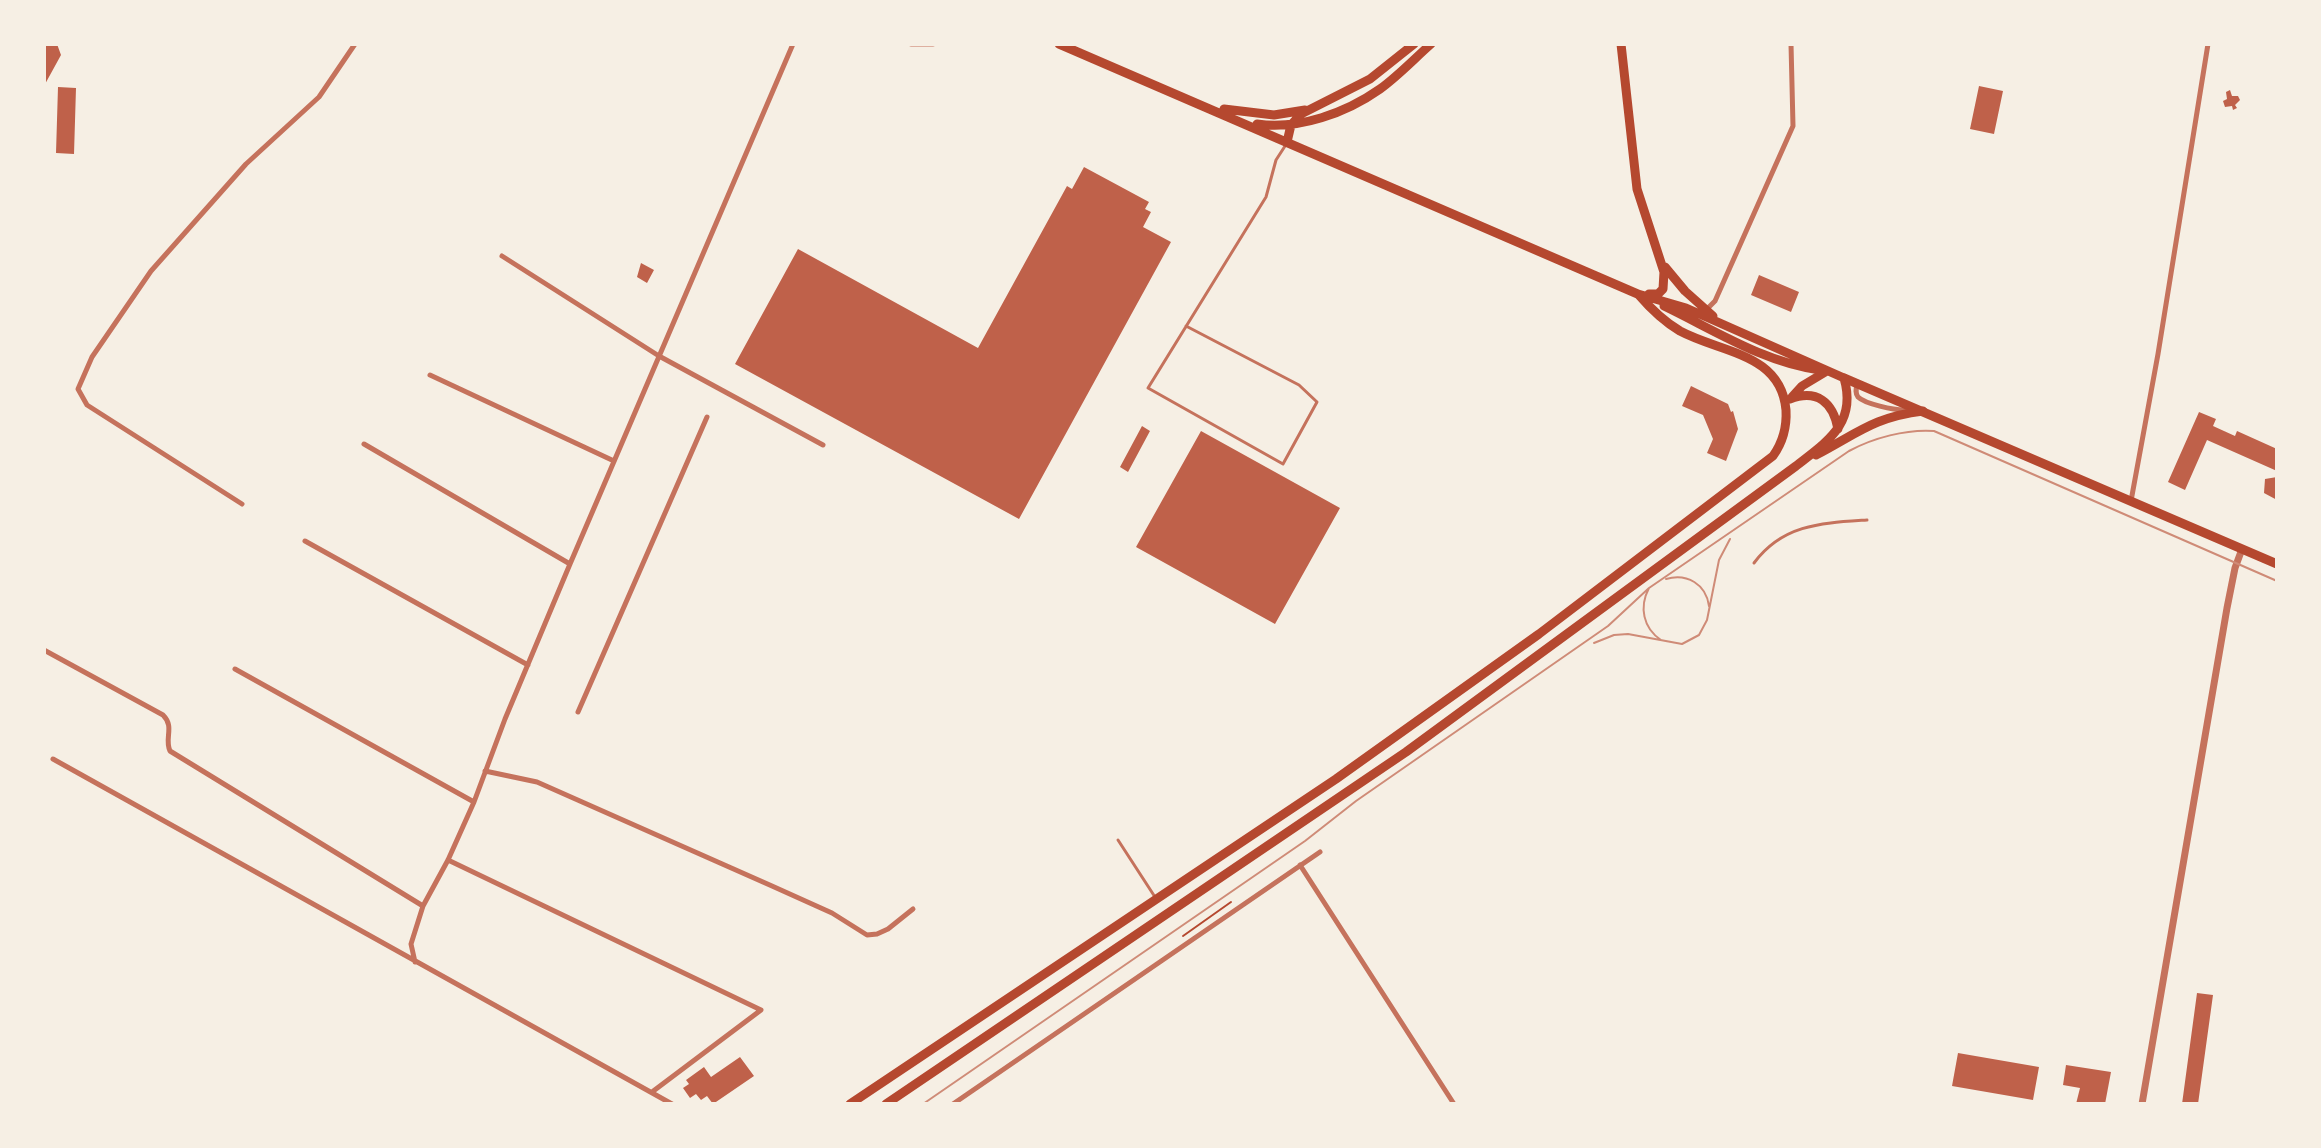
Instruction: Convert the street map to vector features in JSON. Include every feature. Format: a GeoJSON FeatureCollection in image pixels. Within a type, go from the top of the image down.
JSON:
{"type":"FeatureCollection","features":[{"type":"Feature","properties":{"kind":"main road"},"geometry":{"type":"LineString","coordinates":[[1059,44],[1638,294],[1706,329],[1798,367],[1827,371]]}},
{"type":"Feature","properties":{"kind":"main road"},"geometry":{"type":"LineString","coordinates":[[1287,142],[1291,125],[1301,114],[1370,79],[1414,44]]}},
{"type":"Feature","properties":{"kind":"main road"},"geometry":{"type":"LineString","coordinates":[[1245,123],[1291,125],[1316,120],[1368,96],[1431,44]]}},
{"type":"Feature","properties":{"kind":"main road"},"geometry":{"type":"LineString","coordinates":[[1621,44],[1637,189],[1664,272],[1663,289],[1658,294],[1638,294]]}},
{"type":"Feature","properties":{"kind":"main road"},"geometry":{"type":"LineString","coordinates":[[1211,108],[1274,115],[1312,109]]}},
{"type":"Feature","properties":{"kind":"main road"},"geometry":{"type":"LineString","coordinates":[[1660,260],[1671,275],[1725,326]]}},
{"type":"Feature","properties":{"kind":"main road"},"geometry":{"type":"LineString","coordinates":[[1638,294],[1686,308],[2277,564]]}},
{"type":"Feature","properties":{"kind":"main road"},"geometry":{"type":"LineString","coordinates":[[850,1104],[1346,772],[1539,634],[1760,468],[1785,436],[1784,396],[1777,379],[1765,367],[1679,330],[1654,312],[1638,294]]}},
{"type":"Feature","properties":{"kind":"main road"},"geometry":{"type":"LineString","coordinates":[[1786,411],[1790,399],[1802,386],[1827,371]]}},
{"type":"Feature","properties":{"kind":"main road"},"geometry":{"type":"LineString","coordinates":[[886,1104],[1406,752],[1796,466],[1838,429],[1845,417],[1848,404],[1844,378]]}},
{"type":"Feature","properties":{"kind":"main road"},"geometry":{"type":"LineString","coordinates":[[1790,399],[1807,394],[1821,398],[1832,409],[1838,429]]}},
{"type":"Feature","properties":{"kind":"main road"},"geometry":{"type":"LineString","coordinates":[[1796,466],[1877,421],[1923,411]]}},
{"type":"Feature","properties":{"kind":"main road"},"geometry":{"type":"LineString","coordinates":[[956,1035],[967,1050]]}},
{"type":"Feature","properties":{"kind":"street"},"geometry":{"type":"LineString","coordinates":[[242,504],[87,405],[78,389],[92,357],[151,271],[246,164],[319,97],[355,44]]}},
{"type":"Feature","properties":{"kind":"street"},"geometry":{"type":"LineString","coordinates":[[415,962],[411,944],[423,906],[474,802],[570,564],[793,44]]}},
{"type":"Feature","properties":{"kind":"street"},"geometry":{"type":"LineString","coordinates":[[911,44],[933,44]]}},
{"type":"Feature","properties":{"kind":"street"},"geometry":{"type":"LineString","coordinates":[[1706,310],[1715,301],[1793,126],[1791,44]]}},
{"type":"Feature","properties":{"kind":"street"},"geometry":{"type":"LineString","coordinates":[[2131,502],[2208,44]]}},
{"type":"Feature","properties":{"kind":"street"},"geometry":{"type":"LineString","coordinates":[[502,256],[659,356],[823,445]]}},
{"type":"Feature","properties":{"kind":"street"},"geometry":{"type":"LineString","coordinates":[[430,375],[614,461]]}},
{"type":"Feature","properties":{"kind":"street"},"geometry":{"type":"LineString","coordinates":[[578,712],[707,417]]}},
{"type":"Feature","properties":{"kind":"street"},"geometry":{"type":"LineString","coordinates":[[364,444],[570,564]]}},
{"type":"Feature","properties":{"kind":"street"},"geometry":{"type":"LineString","coordinates":[[305,541],[528,665]]}},
{"type":"Feature","properties":{"kind":"street"},"geometry":{"type":"LineString","coordinates":[[2142,1104],[2227,608],[2242,549]]}},
{"type":"Feature","properties":{"kind":"street"},"geometry":{"type":"LineString","coordinates":[[44,650],[163,715],[169,721],[167,744],[170,751],[423,906]]}},
{"type":"Feature","properties":{"kind":"street"},"geometry":{"type":"LineString","coordinates":[[235,669],[474,802]]}},
{"type":"Feature","properties":{"kind":"street"},"geometry":{"type":"LineString","coordinates":[[53,759],[672,1104]]}},
{"type":"Feature","properties":{"kind":"street"},"geometry":{"type":"LineString","coordinates":[[485,771],[537,782],[832,913],[867,935],[888,929],[913,909]]}},
{"type":"Feature","properties":{"kind":"street"},"geometry":{"type":"LineString","coordinates":[[953,1104],[1320,852]]}},
{"type":"Feature","properties":{"kind":"street"},"geometry":{"type":"LineString","coordinates":[[448,860],[761,1010],[652,1092]]}},
{"type":"Feature","properties":{"kind":"street"},"geometry":{"type":"LineString","coordinates":[[1300,865],[1454,1104]]}},
{"type":"Feature","properties":{"kind":"lane"},"geometry":{"type":"LineString","coordinates":[[1186,326],[1299,385],[1317,402],[1283,464],[1148,388],[1186,326],[1266,197],[1276,160],[1287,142]]}},
{"type":"Feature","properties":{"kind":"lane"},"geometry":{"type":"LineString","coordinates":[[1754,563],[1775,541],[1797,529],[1815,524],[1867,520]]}},
{"type":"Feature","properties":{"kind":"lane"},"geometry":{"type":"LineString","coordinates":[[1118,840],[1157,900]]}},
{"type":"Feature","properties":{"kind":"path"},"geometry":{"type":"LineString","coordinates":[[1183,936],[1231,902]]}},
{"type":"Feature","properties":{"kind":"building"},"geometry":{"type":"Polygon","coordinates":[[[44,44],[57,44],[61,55],[44,86],[44,44]]]}},
{"type":"Feature","properties":{"kind":"building"},"geometry":{"type":"Polygon","coordinates":[[[1979,86],[2003,91],[1994,134],[1970,129],[1979,86]]]}},
{"type":"Feature","properties":{"kind":"building"},"geometry":{"type":"Polygon","coordinates":[[[58,87],[76,88],[74,154],[56,153],[58,87]]]}},
{"type":"Feature","properties":{"kind":"building"},"geometry":{"type":"Polygon","coordinates":[[[2230,90],[2232,96],[2238,96],[2240,100],[2233,110],[2232,106],[2225,107],[2223,101],[2230,90]]]}},
{"type":"Feature","properties":{"kind":"building"},"geometry":{"type":"Polygon","coordinates":[[[1084,167],[1149,202],[1145,209],[1151,212],[1143,227],[1171,242],[1019,519],[735,364],[798,249],[978,348],[1067,186],[1072,189],[1084,167]]]}},
{"type":"Feature","properties":{"kind":"building"},"geometry":{"type":"Polygon","coordinates":[[[641,263],[654,270],[647,283],[637,277],[641,263]]]}},
{"type":"Feature","properties":{"kind":"building"},"geometry":{"type":"Polygon","coordinates":[[[1759,275],[1799,292],[1791,312],[1751,295],[1759,275]]]}},
{"type":"Feature","properties":{"kind":"building"},"geometry":{"type":"Polygon","coordinates":[[[1691,386],[1728,404],[1733,411],[1738,429],[1726,461],[1707,453],[1713,439],[1703,415],[1682,406],[1691,386]]]}},
{"type":"Feature","properties":{"kind":"building"},"geometry":{"type":"Polygon","coordinates":[[[2199,412],[2216,419],[2213,426],[2235,436],[2237,431],[2277,449],[2277,471],[2207,440],[2185,490],[2168,482],[2199,412]]]}},
{"type":"Feature","properties":{"kind":"building"},"geometry":{"type":"Polygon","coordinates":[[[1142,426],[1150,431],[1128,472],[1120,467],[1142,426]]]}},
{"type":"Feature","properties":{"kind":"building"},"geometry":{"type":"Polygon","coordinates":[[[1201,431],[1340,508],[1275,624],[1136,547],[1201,431]]]}},
{"type":"Feature","properties":{"kind":"building"},"geometry":{"type":"Polygon","coordinates":[[[2277,477],[2277,500],[2264,493],[2265,479],[2277,477]]]}},
{"type":"Feature","properties":{"kind":"building"},"geometry":{"type":"Polygon","coordinates":[[[2197,993],[2213,995],[2198,1104],[2182,1104],[2197,993]]]}},
{"type":"Feature","properties":{"kind":"building"},"geometry":{"type":"Polygon","coordinates":[[[1958,1053],[2039,1067],[2033,1100],[1952,1086],[1958,1053]]]}},
{"type":"Feature","properties":{"kind":"building"},"geometry":{"type":"Polygon","coordinates":[[[740,1057],[754,1076],[713,1104],[707,1096],[701,1100],[696,1094],[690,1098],[683,1088],[689,1084],[686,1080],[704,1067],[711,1077],[740,1057]]]}},
{"type":"Feature","properties":{"kind":"building"},"geometry":{"type":"Polygon","coordinates":[[[2066,1065],[2111,1072],[2105,1104],[2076,1104],[2080,1088],[2063,1085],[2066,1065]]]}},
{"type":"Feature","properties":{"kind":"tram line"},"geometry":{"type":"LineString","coordinates":[[923,1104],[1305,841],[1356,801],[1608,626],[1649,588],[1849,451],[1868,442],[1901,433],[1934,431],[2277,581]]}},
{"type":"Feature","properties":{"kind":"tram line"},"geometry":{"type":"LineString","coordinates":[[1594,643],[1614,635],[1628,634],[1682,644],[1699,635],[1707,620],[1719,560],[1730,539]]}},
{"type":"Feature","properties":{"kind":"tram line"},"geometry":{"type":"LineString","coordinates":[[1666,579],[1681,578],[1694,582],[1704,592],[1709,606]]}},
{"type":"Feature","properties":{"kind":"tram line"},"geometry":{"type":"LineString","coordinates":[[1649,588],[1644,602],[1644,617],[1661,640]]}}]}
